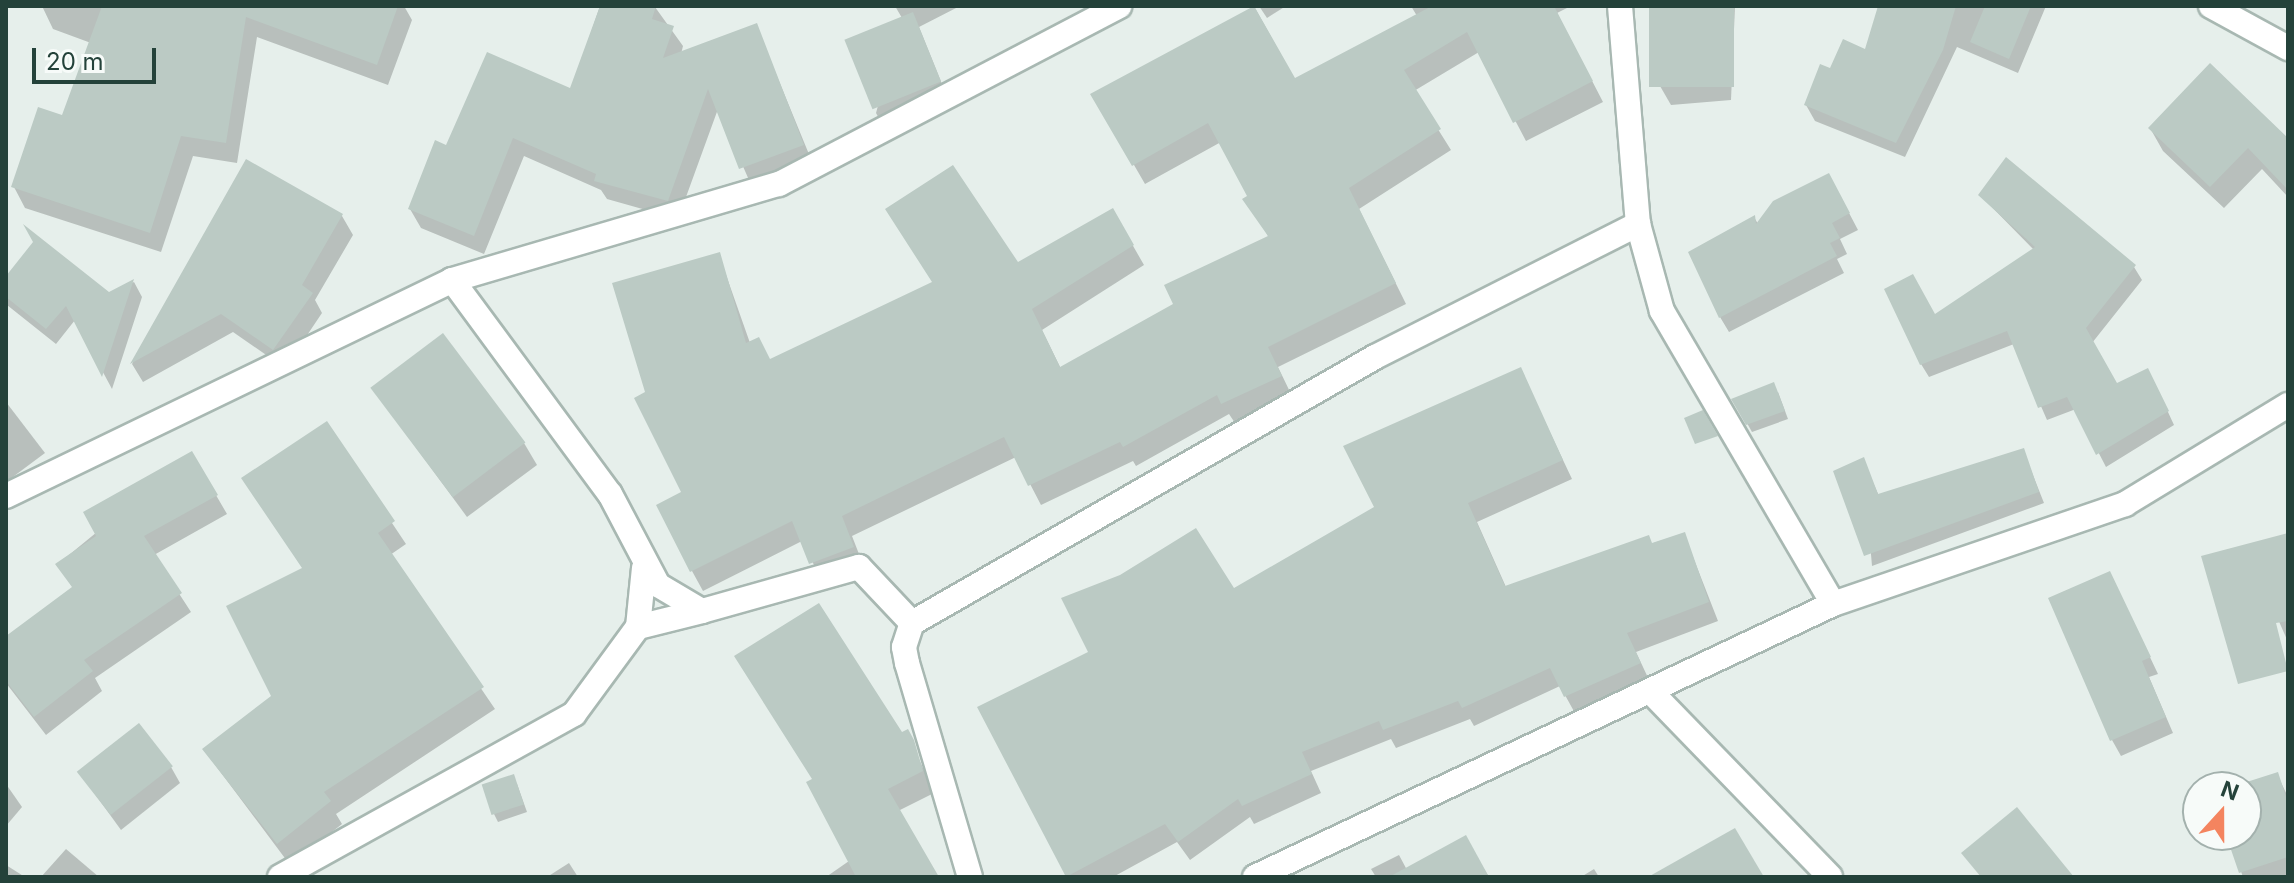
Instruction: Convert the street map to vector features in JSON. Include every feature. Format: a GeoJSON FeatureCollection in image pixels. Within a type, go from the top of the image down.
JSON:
{"type":"FeatureCollection","features":[{"type":"Feature","properties":{"kind":"street"},"geometry":{"type":"LineString","coordinates":[[6,496],[452,280],[779,184],[1119,6]]}},
{"type":"Feature","properties":{"kind":"street"},"geometry":{"type":"LineString","coordinates":[[1620,6],[1638,224],[1662,311],[1833,604]]}},
{"type":"Feature","properties":{"kind":"street"},"geometry":{"type":"LineString","coordinates":[[2211,6],[2288,48]]}},
{"type":"Feature","properties":{"kind":"street"},"geometry":{"type":"LineString","coordinates":[[970,877],[904,647],[912,623],[1375,357],[1638,224]]}},
{"type":"Feature","properties":{"kind":"street"},"geometry":{"type":"LineString","coordinates":[[452,280],[610,494],[644,568],[702,611]]}},
{"type":"Feature","properties":{"kind":"street"},"geometry":{"type":"LineString","coordinates":[[1262,875],[1652,693],[1833,604],[2125,504],[2288,405]]}},
{"type":"Feature","properties":{"kind":"street"},"geometry":{"type":"LineString","coordinates":[[638,627],[859,567],[912,623]]}},
{"type":"Feature","properties":{"kind":"street"},"geometry":{"type":"LineString","coordinates":[[280,877],[574,714],[638,627],[644,568]]}},
{"type":"Feature","properties":{"kind":"street"},"geometry":{"type":"LineString","coordinates":[[1652,693],[1830,877]]}},
{"type":"Feature","properties":{"kind":"building"},"geometry":{"type":"Polygon","coordinates":[[[102,6],[398,6],[377,65],[246,17],[226,143],[181,136],[150,233],[11,187],[38,107],[62,115],[102,6]]]}},
{"type":"Feature","properties":{"kind":"building"},"geometry":{"type":"Polygon","coordinates":[[[600,6],[656,6],[652,19],[674,26],[663,58],[757,23],[804,145],[739,169],[708,89],[668,201],[594,181],[596,174],[513,138],[474,236],[408,209],[435,140],[446,145],[487,52],[570,88],[600,6]]]}},
{"type":"Feature","properties":{"kind":"building"},"geometry":{"type":"Polygon","coordinates":[[[1254,6],[1295,78],[1432,6],[1554,6],[1593,81],[1513,123],[1467,32],[1404,70],[1441,129],[1349,188],[1396,283],[1268,347],[1282,376],[1221,404],[1217,395],[1123,447],[1120,442],[1028,486],[1004,437],[842,516],[854,547],[809,564],[792,521],[690,572],[656,505],[681,492],[634,398],[645,392],[612,283],[720,252],[746,343],[759,337],[770,359],[932,282],[885,209],[953,165],[1018,262],[1113,208],[1134,245],[1032,309],[1060,367],[1173,304],[1164,285],[1268,236],[1242,199],[1247,196],[1208,123],[1132,166],[1090,94],[1254,6]]]}},
{"type":"Feature","properties":{"kind":"building"},"geometry":{"type":"Polygon","coordinates":[[[1649,6],[1734,6],[1734,87],[1649,87],[1649,6]]]}},
{"type":"Feature","properties":{"kind":"building"},"geometry":{"type":"Polygon","coordinates":[[[1878,6],[1956,6],[1943,50],[1896,143],[1804,105],[1820,64],[1830,68],[1843,39],[1865,49],[1878,6]]]}},
{"type":"Feature","properties":{"kind":"building"},"geometry":{"type":"Polygon","coordinates":[[[1985,6],[2031,6],[2009,59],[1970,42],[1985,6]]]}},
{"type":"Feature","properties":{"kind":"building"},"geometry":{"type":"Polygon","coordinates":[[[913,12],[941,82],[872,109],[844,40],[913,12]]]}},
{"type":"Feature","properties":{"kind":"building"},"geometry":{"type":"Polygon","coordinates":[[[2210,63],[2288,138],[2288,190],[2248,148],[2210,187],[2148,128],[2210,63]]]}},
{"type":"Feature","properties":{"kind":"building"},"geometry":{"type":"Polygon","coordinates":[[[2006,157],[2136,265],[2086,328],[2117,383],[2148,368],[2169,411],[2096,455],[2067,397],[2038,408],[2007,331],[1920,365],[1884,289],[1913,274],[1935,314],[2035,247],[1978,195],[2006,157]]]}},
{"type":"Feature","properties":{"kind":"building"},"geometry":{"type":"Polygon","coordinates":[[[246,159],[343,214],[302,285],[313,293],[273,350],[221,314],[130,364],[246,159]]]}},
{"type":"Feature","properties":{"kind":"building"},"geometry":{"type":"Polygon","coordinates":[[[1829,173],[1850,213],[1832,223],[1840,238],[1830,243],[1837,256],[1719,318],[1688,252],[1755,215],[1756,224],[1773,201],[1829,173]]]}},
{"type":"Feature","properties":{"kind":"building"},"geometry":{"type":"Polygon","coordinates":[[[23,224],[109,292],[134,279],[102,377],[66,306],[46,329],[6,297],[6,276],[33,242],[23,224]]]}},
{"type":"Feature","properties":{"kind":"building"},"geometry":{"type":"Polygon","coordinates":[[[443,333],[525,442],[453,497],[370,388],[443,333]]]}},
{"type":"Feature","properties":{"kind":"building"},"geometry":{"type":"Polygon","coordinates":[[[1521,367],[1563,460],[1468,503],[1505,586],[1649,535],[1652,543],[1685,532],[1709,602],[1627,633],[1641,663],[1564,697],[1550,668],[1462,708],[1458,701],[1383,730],[1379,721],[1302,752],[1312,774],[1242,806],[1238,799],[1178,842],[1165,824],[1066,877],[977,707],[1088,652],[1061,598],[1120,575],[1196,528],[1234,588],[1374,507],[1343,446],[1521,367]]]}},
{"type":"Feature","properties":{"kind":"building"},"geometry":{"type":"Polygon","coordinates":[[[1774,382],[1785,411],[1746,425],[1731,399],[1774,382]]]}},
{"type":"Feature","properties":{"kind":"building"},"geometry":{"type":"Polygon","coordinates":[[[1703,410],[1718,436],[1695,444],[1684,418],[1703,410]]]}},
{"type":"Feature","properties":{"kind":"building"},"geometry":{"type":"Polygon","coordinates":[[[327,421],[395,521],[378,533],[484,687],[324,792],[331,801],[277,844],[202,749],[271,696],[226,606],[302,568],[241,478],[327,421]]]}},
{"type":"Feature","properties":{"kind":"building"},"geometry":{"type":"Polygon","coordinates":[[[2024,448],[2039,492],[1864,556],[1833,471],[1864,457],[1878,494],[2024,448]]]}},
{"type":"Feature","properties":{"kind":"building"},"geometry":{"type":"Polygon","coordinates":[[[192,451],[218,495],[144,536],[182,593],[84,660],[93,671],[34,717],[6,681],[6,636],[72,587],[55,564],[96,536],[83,512],[192,451]]]}},
{"type":"Feature","properties":{"kind":"building"},"geometry":{"type":"Polygon","coordinates":[[[2288,533],[2288,621],[2276,623],[2288,671],[2238,684],[2201,556],[2288,533]]]}},
{"type":"Feature","properties":{"kind":"building"},"geometry":{"type":"Polygon","coordinates":[[[2110,571],[2151,657],[2142,661],[2166,717],[2110,741],[2048,598],[2110,571]]]}},
{"type":"Feature","properties":{"kind":"building"},"geometry":{"type":"Polygon","coordinates":[[[819,603],[902,732],[908,729],[914,740],[923,771],[888,789],[939,877],[856,877],[806,782],[812,779],[734,656],[819,603]]]}},
{"type":"Feature","properties":{"kind":"building"},"geometry":{"type":"Polygon","coordinates":[[[139,723],[173,766],[111,815],[77,772],[139,723]]]}},
{"type":"Feature","properties":{"kind":"building"},"geometry":{"type":"Polygon","coordinates":[[[2278,772],[2288,803],[2288,857],[2239,873],[2231,851],[2262,851],[2262,777],[2278,772]]]}},
{"type":"Feature","properties":{"kind":"building"},"geometry":{"type":"Polygon","coordinates":[[[514,774],[524,804],[492,815],[482,785],[514,774]]]}},
{"type":"Feature","properties":{"kind":"building"},"geometry":{"type":"Polygon","coordinates":[[[2017,807],[2074,877],[1981,877],[1961,853],[2017,807]]]}},
{"type":"Feature","properties":{"kind":"building"},"geometry":{"type":"Polygon","coordinates":[[[1735,828],[1764,877],[1648,877],[1735,828]]]}},
{"type":"Feature","properties":{"kind":"building"},"geometry":{"type":"Polygon","coordinates":[[[1466,835],[1489,877],[1389,877],[1466,835]]]}}]}
